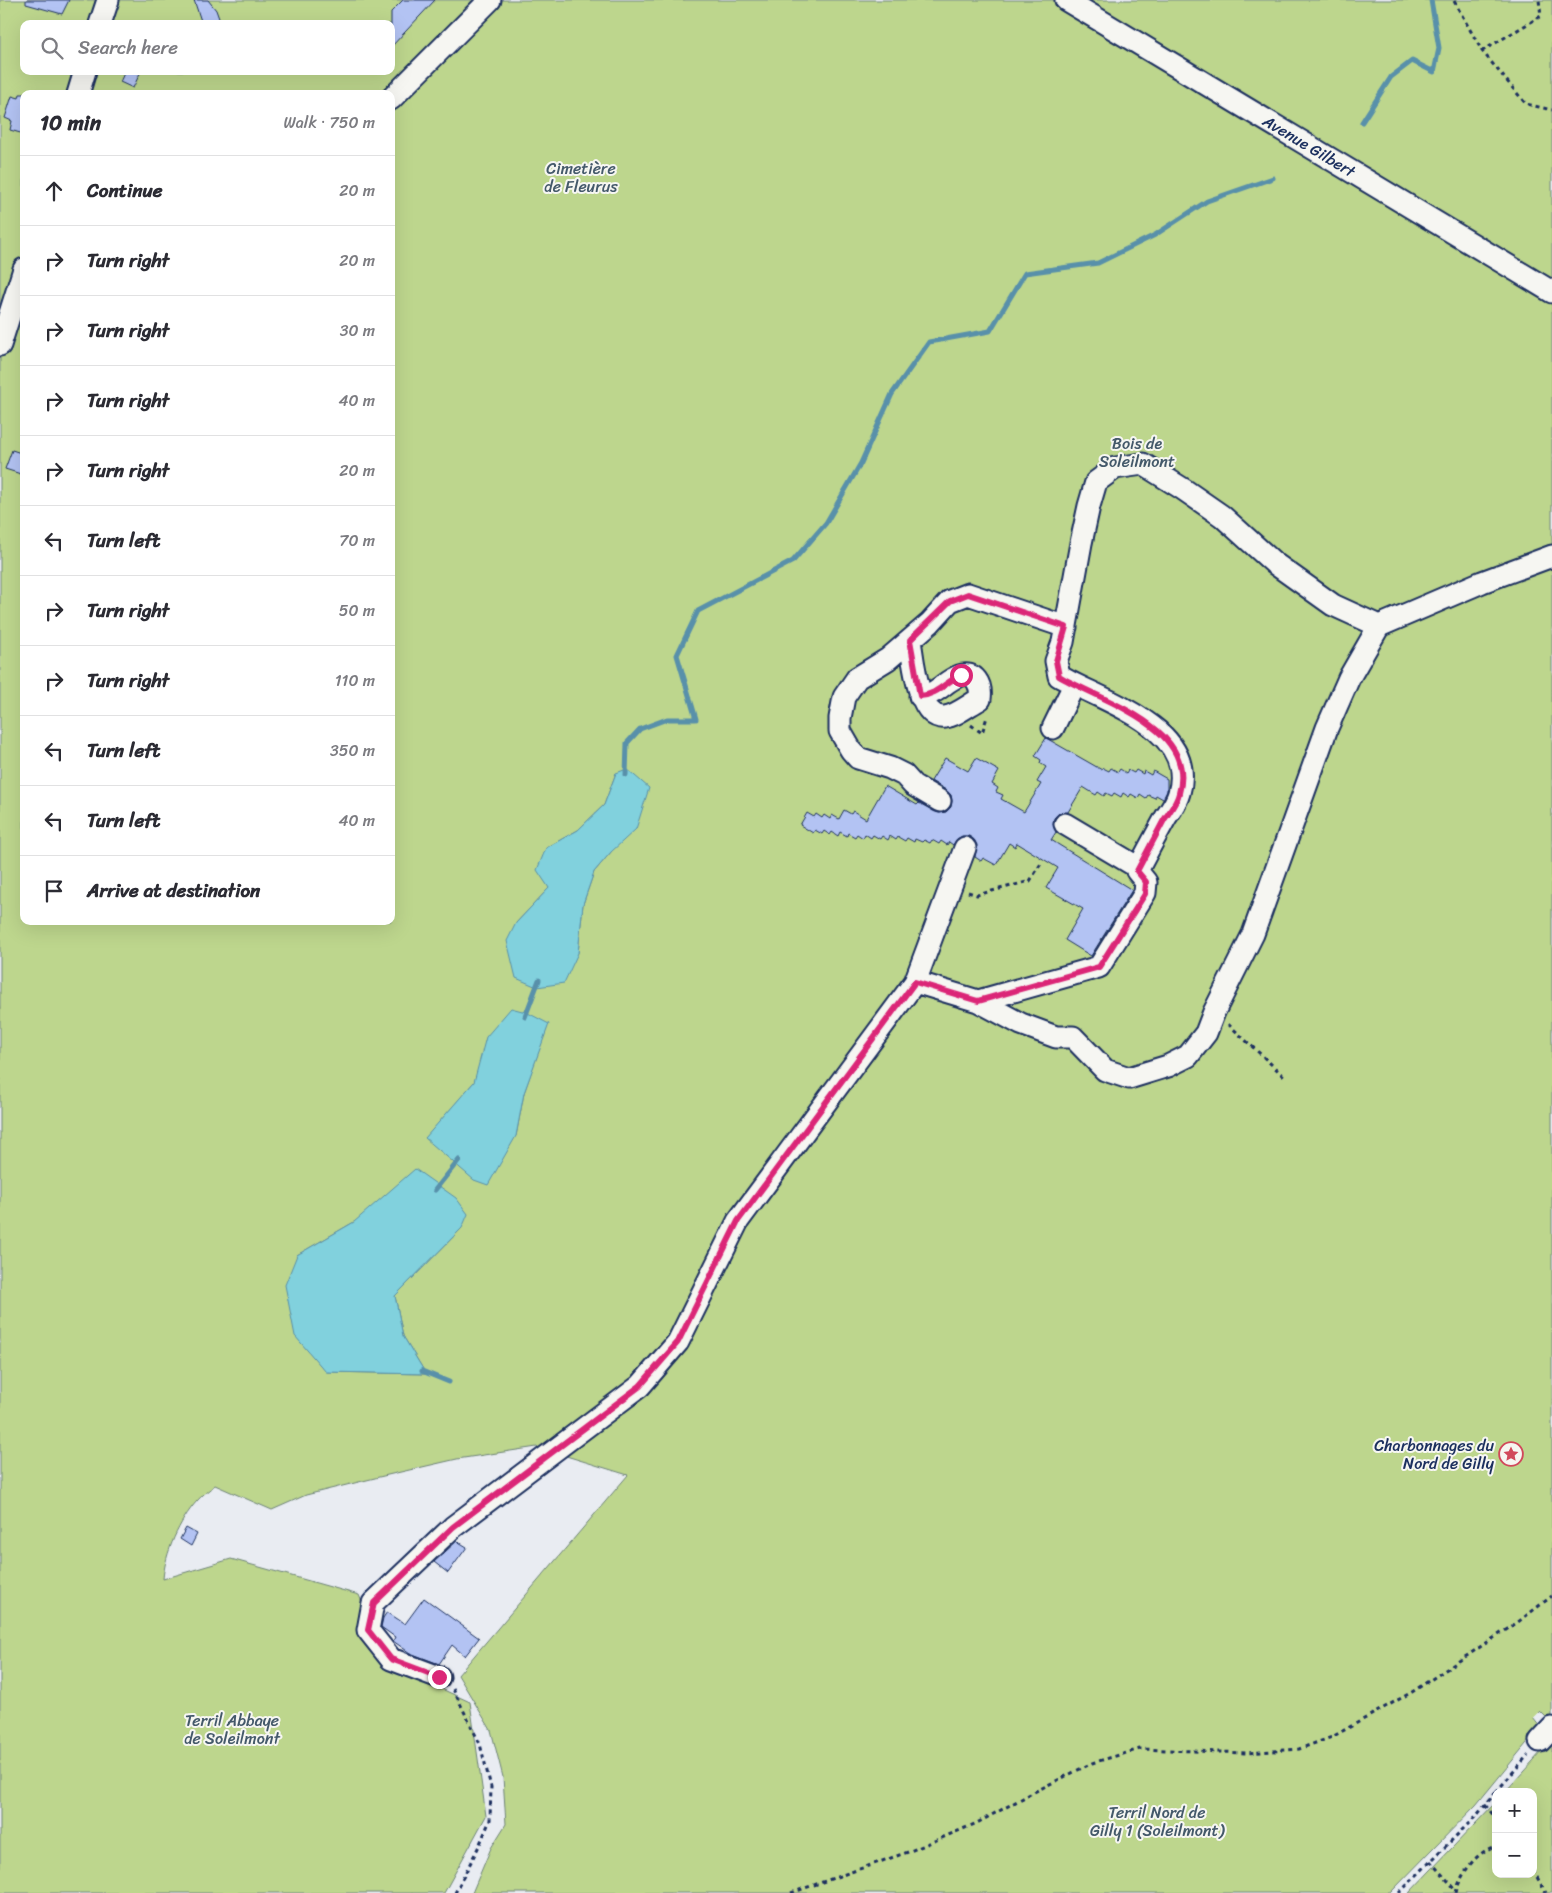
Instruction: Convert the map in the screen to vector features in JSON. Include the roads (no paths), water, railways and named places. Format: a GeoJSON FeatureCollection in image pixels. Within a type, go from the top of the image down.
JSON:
{"type":"FeatureCollection","features":[{"type":"Feature","properties":{"kind":"street"},"geometry":{"type":"LineString","coordinates":[[101,20],[108,0]]}},
{"type":"Feature","properties":{"kind":"street"},"geometry":{"type":"LineString","coordinates":[[395,95],[490,0]]}},
{"type":"Feature","properties":{"kind":"street","name":"Avenue Gilbert"},"geometry":{"type":"LineString","coordinates":[[1066,0],[1552,292]]}},
{"type":"Feature","properties":{"kind":"street"},"geometry":{"type":"LineString","coordinates":[[79,90],[85,75]]}},
{"type":"Feature","properties":{"kind":"street"},"geometry":{"type":"LineString","coordinates":[[0,346],[20,282]]}},
{"type":"Feature","properties":{"kind":"street"},"geometry":{"type":"LineString","coordinates":[[978,1001],[1099,967],[1145,894],[1146,882],[1137,871],[1179,795],[1182,779],[1176,753],[1154,728],[1133,714],[1059,676],[1056,661],[1066,627],[1080,543],[1096,482],[1115,468],[1143,464],[1222,516],[1274,562],[1333,605],[1380,626]]}},
{"type":"Feature","properties":{"kind":"street"},"geometry":{"type":"LineString","coordinates":[[915,982],[978,1001],[1030,1028],[1056,1037],[1073,1037],[1105,1070],[1129,1078],[1168,1066],[1188,1056],[1206,1033],[1214,1012],[1253,934],[1327,728],[1349,678],[1380,626],[1482,582],[1552,556]]}},
{"type":"Feature","properties":{"kind":"street"},"geometry":{"type":"LineString","coordinates":[[940,802],[913,784],[904,775],[890,768],[858,758],[851,750],[840,732],[840,718],[844,697],[857,678],[888,659],[950,601],[968,594],[1066,627]]}},
{"type":"Feature","properties":{"kind":"street"},"geometry":{"type":"LineString","coordinates":[[910,640],[920,696]]}},
{"type":"Feature","properties":{"kind":"street"},"geometry":{"type":"LineString","coordinates":[[1053,728],[1074,685]]}},
{"type":"Feature","properties":{"kind":"street"},"geometry":{"type":"LineString","coordinates":[[1065,824],[1139,868]]}},
{"type":"Feature","properties":{"kind":"street"},"geometry":{"type":"LineString","coordinates":[[439,1677],[391,1659],[368,1630],[374,1603],[453,1527],[640,1386],[678,1342],[738,1221],[915,982],[965,848]]}},
{"type":"Feature","properties":{"kind":"water"},"geometry":{"type":"Polygon","coordinates":[[[627,769],[649,788],[636,829],[611,852],[594,872],[583,904],[578,953],[564,983],[537,987],[516,978],[507,941],[516,923],[549,888],[537,870],[546,848],[578,830],[604,805],[616,773],[627,769]]]}},
{"type":"Feature","properties":{"kind":"water"},"geometry":{"type":"Polygon","coordinates":[[[511,1008],[526,1012],[549,1024],[524,1093],[516,1136],[488,1185],[474,1180],[425,1138],[474,1082],[486,1037],[511,1008]]]}},
{"type":"Feature","properties":{"kind":"water"},"geometry":{"type":"Polygon","coordinates":[[[415,1169],[456,1198],[468,1214],[462,1228],[395,1296],[403,1336],[426,1374],[326,1372],[295,1336],[285,1285],[297,1255],[354,1222],[415,1169]]]}},
{"type":"Feature","properties":{"kind":"waterway"},"geometry":{"type":"LineString","coordinates":[[1362,122],[1391,77],[1412,61],[1434,72],[1439,48],[1431,0]]}},
{"type":"Feature","properties":{"kind":"waterway"},"geometry":{"type":"LineString","coordinates":[[626,775],[627,743],[640,729],[667,719],[696,719],[677,655],[698,611],[793,561],[826,523],[861,463],[892,394],[929,342],[990,331],[1025,273],[1098,263],[1155,235],[1207,201],[1273,178]]}},
{"type":"Feature","properties":{"kind":"waterway"},"geometry":{"type":"LineString","coordinates":[[525,1017],[539,980]]}},
{"type":"Feature","properties":{"kind":"waterway"},"geometry":{"type":"LineString","coordinates":[[435,1190],[459,1160]]}},
{"type":"Feature","properties":{"kind":"waterway"},"geometry":{"type":"LineString","coordinates":[[422,1371],[449,1382]]}},
{"type":"Feature","properties":{"kind":"place","name":"Charbonnages du Nord de Gilly"},"geometry":{"type":"Point","coordinates":[1511,1454]}},
{"type":"Feature","properties":{"kind":"park label","name":"Cimetière de Fleurus"},"geometry":{"type":"Point","coordinates":[581,177]}},
{"type":"Feature","properties":{"kind":"park label","name":"Bois de Soleilmont"},"geometry":{"type":"Point","coordinates":[1137,452]}},
{"type":"Feature","properties":{"kind":"park label","name":"Terril Abbaye de Soleilmont"},"geometry":{"type":"Point","coordinates":[232,1729]}},
{"type":"Feature","properties":{"kind":"park label","name":"Terril Nord de Gilly 1 (Soleilmont)"},"geometry":{"type":"Point","coordinates":[1157,1821]}}]}
